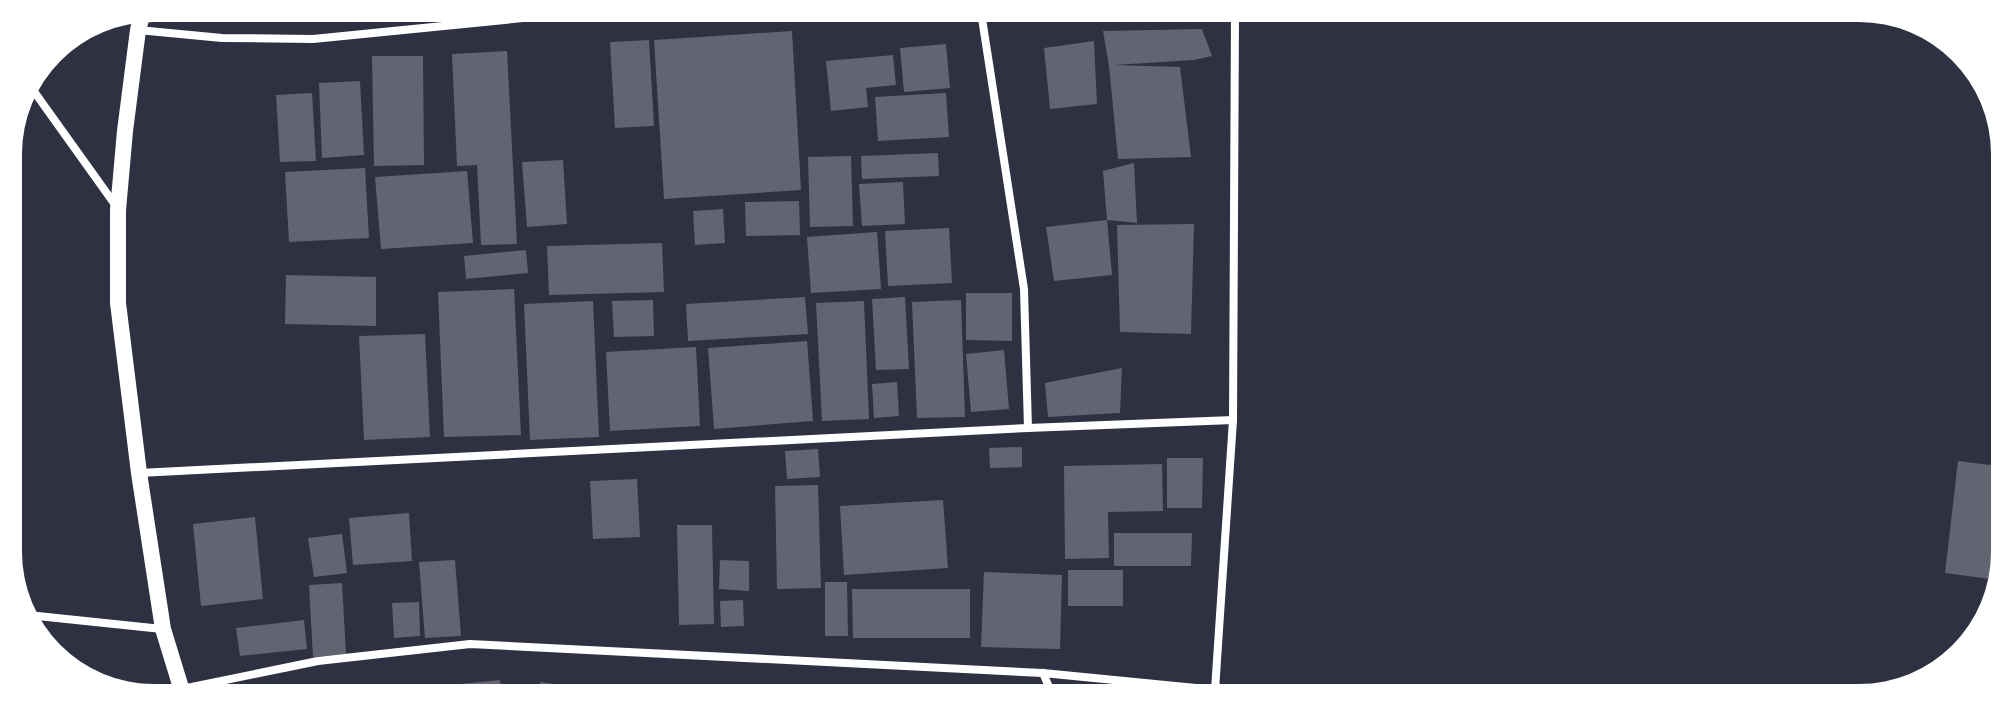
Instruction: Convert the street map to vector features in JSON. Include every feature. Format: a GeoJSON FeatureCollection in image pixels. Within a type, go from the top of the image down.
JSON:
{"type":"FeatureCollection","features":[{"type":"Feature","properties":{"kind":"main road"},"geometry":{"type":"LineString","coordinates":[[140,24],[118,210],[118,303],[139,473],[163,629],[180,684]]}},
{"type":"Feature","properties":{"kind":"street"},"geometry":{"type":"LineString","coordinates":[[138,30],[222,38],[313,39],[484,22]]}},
{"type":"Feature","properties":{"kind":"street"},"geometry":{"type":"LineString","coordinates":[[983,22],[1024,289],[1028,428]]}},
{"type":"Feature","properties":{"kind":"street"},"geometry":{"type":"LineString","coordinates":[[1215,684],[1233,420],[1235,22]]}},
{"type":"Feature","properties":{"kind":"street"},"geometry":{"type":"LineString","coordinates":[[37,95],[118,210]]}},
{"type":"Feature","properties":{"kind":"street"},"geometry":{"type":"LineString","coordinates":[[139,473],[1233,420]]}},
{"type":"Feature","properties":{"kind":"street"},"geometry":{"type":"LineString","coordinates":[[39,616],[163,629]]}},
{"type":"Feature","properties":{"kind":"street"},"geometry":{"type":"LineString","coordinates":[[210,684],[318,661],[470,644],[1043,673],[1154,684]]}},
{"type":"Feature","properties":{"kind":"street"},"geometry":{"type":"LineString","coordinates":[[1043,673],[1048,684]]}},
{"type":"Feature","properties":{"kind":"building"},"geometry":{"type":"Polygon","coordinates":[[[1202,29],[1212,56],[1114,65],[1180,67],[1191,157],[1118,159],[1103,31],[1202,29]]]}},
{"type":"Feature","properties":{"kind":"building"},"geometry":{"type":"Polygon","coordinates":[[[792,31],[801,190],[664,199],[654,40],[792,31]]]}},
{"type":"Feature","properties":{"kind":"building"},"geometry":{"type":"Polygon","coordinates":[[[649,40],[654,126],[615,128],[610,42],[649,40]]]}},
{"type":"Feature","properties":{"kind":"building"},"geometry":{"type":"Polygon","coordinates":[[[1094,41],[1097,104],[1050,109],[1044,48],[1094,41]]]}},
{"type":"Feature","properties":{"kind":"building"},"geometry":{"type":"Polygon","coordinates":[[[946,44],[950,88],[904,92],[900,48],[946,44]]]}},
{"type":"Feature","properties":{"kind":"building"},"geometry":{"type":"Polygon","coordinates":[[[507,51],[517,244],[481,245],[477,165],[457,166],[452,54],[507,51]]]}},
{"type":"Feature","properties":{"kind":"building"},"geometry":{"type":"Polygon","coordinates":[[[893,55],[896,85],[866,88],[868,107],[831,111],[826,61],[893,55]]]}},
{"type":"Feature","properties":{"kind":"building"},"geometry":{"type":"Polygon","coordinates":[[[372,56],[423,56],[424,165],[374,166],[372,56]]]}},
{"type":"Feature","properties":{"kind":"building"},"geometry":{"type":"Polygon","coordinates":[[[360,81],[364,155],[322,158],[319,83],[360,81]]]}},
{"type":"Feature","properties":{"kind":"building"},"geometry":{"type":"Polygon","coordinates":[[[312,93],[316,161],[280,162],[276,95],[312,93]]]}},
{"type":"Feature","properties":{"kind":"building"},"geometry":{"type":"Polygon","coordinates":[[[946,93],[949,137],[878,141],[875,97],[946,93]]]}},
{"type":"Feature","properties":{"kind":"building"},"geometry":{"type":"Polygon","coordinates":[[[938,153],[939,176],[862,179],[861,156],[938,153]]]}},
{"type":"Feature","properties":{"kind":"building"},"geometry":{"type":"Polygon","coordinates":[[[851,156],[853,226],[810,227],[808,157],[851,156]]]}},
{"type":"Feature","properties":{"kind":"building"},"geometry":{"type":"Polygon","coordinates":[[[563,160],[567,224],[527,227],[522,162],[563,160]]]}},
{"type":"Feature","properties":{"kind":"building"},"geometry":{"type":"Polygon","coordinates":[[[1134,163],[1137,223],[1107,220],[1103,171],[1134,163]]]}},
{"type":"Feature","properties":{"kind":"building"},"geometry":{"type":"Polygon","coordinates":[[[365,168],[369,238],[289,242],[285,172],[365,168]]]}},
{"type":"Feature","properties":{"kind":"building"},"geometry":{"type":"Polygon","coordinates":[[[467,171],[473,243],[381,249],[375,177],[467,171]]]}},
{"type":"Feature","properties":{"kind":"building"},"geometry":{"type":"Polygon","coordinates":[[[903,182],[905,224],[862,226],[859,184],[903,182]]]}},
{"type":"Feature","properties":{"kind":"building"},"geometry":{"type":"Polygon","coordinates":[[[799,201],[800,235],[746,236],[745,202],[799,201]]]}},
{"type":"Feature","properties":{"kind":"building"},"geometry":{"type":"Polygon","coordinates":[[[723,209],[725,243],[695,245],[693,211],[723,209]]]}},
{"type":"Feature","properties":{"kind":"building"},"geometry":{"type":"Polygon","coordinates":[[[1107,220],[1112,275],[1054,281],[1046,227],[1107,220]]]}},
{"type":"Feature","properties":{"kind":"building"},"geometry":{"type":"Polygon","coordinates":[[[1194,224],[1191,334],[1120,332],[1117,225],[1194,224]]]}},
{"type":"Feature","properties":{"kind":"building"},"geometry":{"type":"Polygon","coordinates":[[[949,228],[952,283],[888,286],[885,231],[949,228]]]}},
{"type":"Feature","properties":{"kind":"building"},"geometry":{"type":"Polygon","coordinates":[[[877,232],[881,289],[811,293],[807,237],[877,232]]]}},
{"type":"Feature","properties":{"kind":"building"},"geometry":{"type":"Polygon","coordinates":[[[662,243],[664,292],[549,295],[547,246],[662,243]]]}},
{"type":"Feature","properties":{"kind":"building"},"geometry":{"type":"Polygon","coordinates":[[[526,250],[528,273],[466,279],[464,256],[526,250]]]}},
{"type":"Feature","properties":{"kind":"building"},"geometry":{"type":"Polygon","coordinates":[[[286,275],[376,277],[376,326],[285,324],[286,275]]]}},
{"type":"Feature","properties":{"kind":"building"},"geometry":{"type":"Polygon","coordinates":[[[514,289],[521,435],[444,437],[438,292],[514,289]]]}},
{"type":"Feature","properties":{"kind":"building"},"geometry":{"type":"Polygon","coordinates":[[[966,293],[1012,293],[1012,341],[966,340],[966,293]]]}},
{"type":"Feature","properties":{"kind":"building"},"geometry":{"type":"Polygon","coordinates":[[[805,297],[808,334],[688,341],[686,304],[805,297]]]}},
{"type":"Feature","properties":{"kind":"building"},"geometry":{"type":"Polygon","coordinates":[[[905,297],[909,369],[876,370],[872,299],[905,297]]]}},
{"type":"Feature","properties":{"kind":"building"},"geometry":{"type":"Polygon","coordinates":[[[653,300],[654,336],[614,337],[612,301],[653,300]]]}},
{"type":"Feature","properties":{"kind":"building"},"geometry":{"type":"Polygon","coordinates":[[[961,300],[965,417],[917,418],[912,302],[961,300]]]}},
{"type":"Feature","properties":{"kind":"building"},"geometry":{"type":"Polygon","coordinates":[[[593,301],[599,437],[530,440],[524,304],[593,301]]]}},
{"type":"Feature","properties":{"kind":"building"},"geometry":{"type":"Polygon","coordinates":[[[864,301],[869,419],[822,421],[816,303],[864,301]]]}},
{"type":"Feature","properties":{"kind":"building"},"geometry":{"type":"Polygon","coordinates":[[[425,334],[430,437],[364,440],[359,336],[425,334]]]}},
{"type":"Feature","properties":{"kind":"building"},"geometry":{"type":"Polygon","coordinates":[[[807,341],[813,421],[714,429],[708,348],[807,341]]]}},
{"type":"Feature","properties":{"kind":"building"},"geometry":{"type":"Polygon","coordinates":[[[696,347],[700,426],[610,431],[606,352],[696,347]]]}},
{"type":"Feature","properties":{"kind":"building"},"geometry":{"type":"Polygon","coordinates":[[[1004,350],[1009,409],[971,412],[966,354],[1004,350]]]}},
{"type":"Feature","properties":{"kind":"building"},"geometry":{"type":"Polygon","coordinates":[[[1122,368],[1120,413],[1048,417],[1045,383],[1122,368]]]}},
{"type":"Feature","properties":{"kind":"building"},"geometry":{"type":"Polygon","coordinates":[[[897,382],[899,416],[874,418],[872,384],[897,382]]]}},
{"type":"Feature","properties":{"kind":"building"},"geometry":{"type":"Polygon","coordinates":[[[1022,447],[1022,467],[990,468],[989,448],[1022,447]]]}},
{"type":"Feature","properties":{"kind":"building"},"geometry":{"type":"Polygon","coordinates":[[[818,449],[820,477],[787,479],[785,451],[818,449]]]}},
{"type":"Feature","properties":{"kind":"building"},"geometry":{"type":"Polygon","coordinates":[[[1167,458],[1203,458],[1202,508],[1167,508],[1167,458]]]}},
{"type":"Feature","properties":{"kind":"building"},"geometry":{"type":"Polygon","coordinates":[[[1958,461],[1991,465],[1991,552],[1988,579],[1945,573],[1958,461]]]}},
{"type":"Feature","properties":{"kind":"building"},"geometry":{"type":"Polygon","coordinates":[[[1162,464],[1163,511],[1108,512],[1109,558],[1065,559],[1064,466],[1162,464]]]}},
{"type":"Feature","properties":{"kind":"building"},"geometry":{"type":"Polygon","coordinates":[[[637,479],[640,537],[593,539],[590,481],[637,479]]]}},
{"type":"Feature","properties":{"kind":"building"},"geometry":{"type":"Polygon","coordinates":[[[818,485],[821,588],[777,589],[775,486],[818,485]]]}},
{"type":"Feature","properties":{"kind":"building"},"geometry":{"type":"Polygon","coordinates":[[[943,500],[948,568],[844,575],[840,506],[943,500]]]}},
{"type":"Feature","properties":{"kind":"building"},"geometry":{"type":"Polygon","coordinates":[[[409,513],[412,561],[353,565],[349,518],[409,513]]]}},
{"type":"Feature","properties":{"kind":"building"},"geometry":{"type":"Polygon","coordinates":[[[255,517],[263,599],[201,606],[193,524],[255,517]]]}},
{"type":"Feature","properties":{"kind":"building"},"geometry":{"type":"Polygon","coordinates":[[[677,525],[712,525],[714,624],[679,625],[677,525]]]}},
{"type":"Feature","properties":{"kind":"building"},"geometry":{"type":"Polygon","coordinates":[[[1114,533],[1192,533],[1191,566],[1114,566],[1114,533]]]}},
{"type":"Feature","properties":{"kind":"building"},"geometry":{"type":"Polygon","coordinates":[[[342,534],[347,573],[314,577],[308,538],[342,534]]]}},
{"type":"Feature","properties":{"kind":"building"},"geometry":{"type":"Polygon","coordinates":[[[455,560],[461,636],[425,638],[419,562],[455,560]]]}},
{"type":"Feature","properties":{"kind":"building"},"geometry":{"type":"Polygon","coordinates":[[[720,560],[749,561],[749,591],[719,589],[720,560]]]}},
{"type":"Feature","properties":{"kind":"building"},"geometry":{"type":"Polygon","coordinates":[[[1068,570],[1123,570],[1123,606],[1068,606],[1068,570]]]}},
{"type":"Feature","properties":{"kind":"building"},"geometry":{"type":"Polygon","coordinates":[[[984,572],[1062,575],[1060,649],[981,647],[984,572]]]}},
{"type":"Feature","properties":{"kind":"building"},"geometry":{"type":"Polygon","coordinates":[[[825,582],[847,582],[848,636],[825,636],[825,582]]]}},
{"type":"Feature","properties":{"kind":"building"},"geometry":{"type":"Polygon","coordinates":[[[342,583],[346,654],[313,657],[309,585],[342,583]]]}},
{"type":"Feature","properties":{"kind":"building"},"geometry":{"type":"Polygon","coordinates":[[[852,589],[970,589],[970,638],[853,638],[852,589]]]}},
{"type":"Feature","properties":{"kind":"building"},"geometry":{"type":"Polygon","coordinates":[[[743,600],[744,626],[721,627],[720,601],[743,600]]]}},
{"type":"Feature","properties":{"kind":"building"},"geometry":{"type":"Polygon","coordinates":[[[419,602],[420,636],[394,638],[392,603],[419,602]]]}},
{"type":"Feature","properties":{"kind":"building"},"geometry":{"type":"Polygon","coordinates":[[[304,620],[307,649],[240,656],[236,628],[304,620]]]}},
{"type":"Feature","properties":{"kind":"building"},"geometry":{"type":"Polygon","coordinates":[[[500,680],[500,684],[461,684],[500,680]]]}}]}
